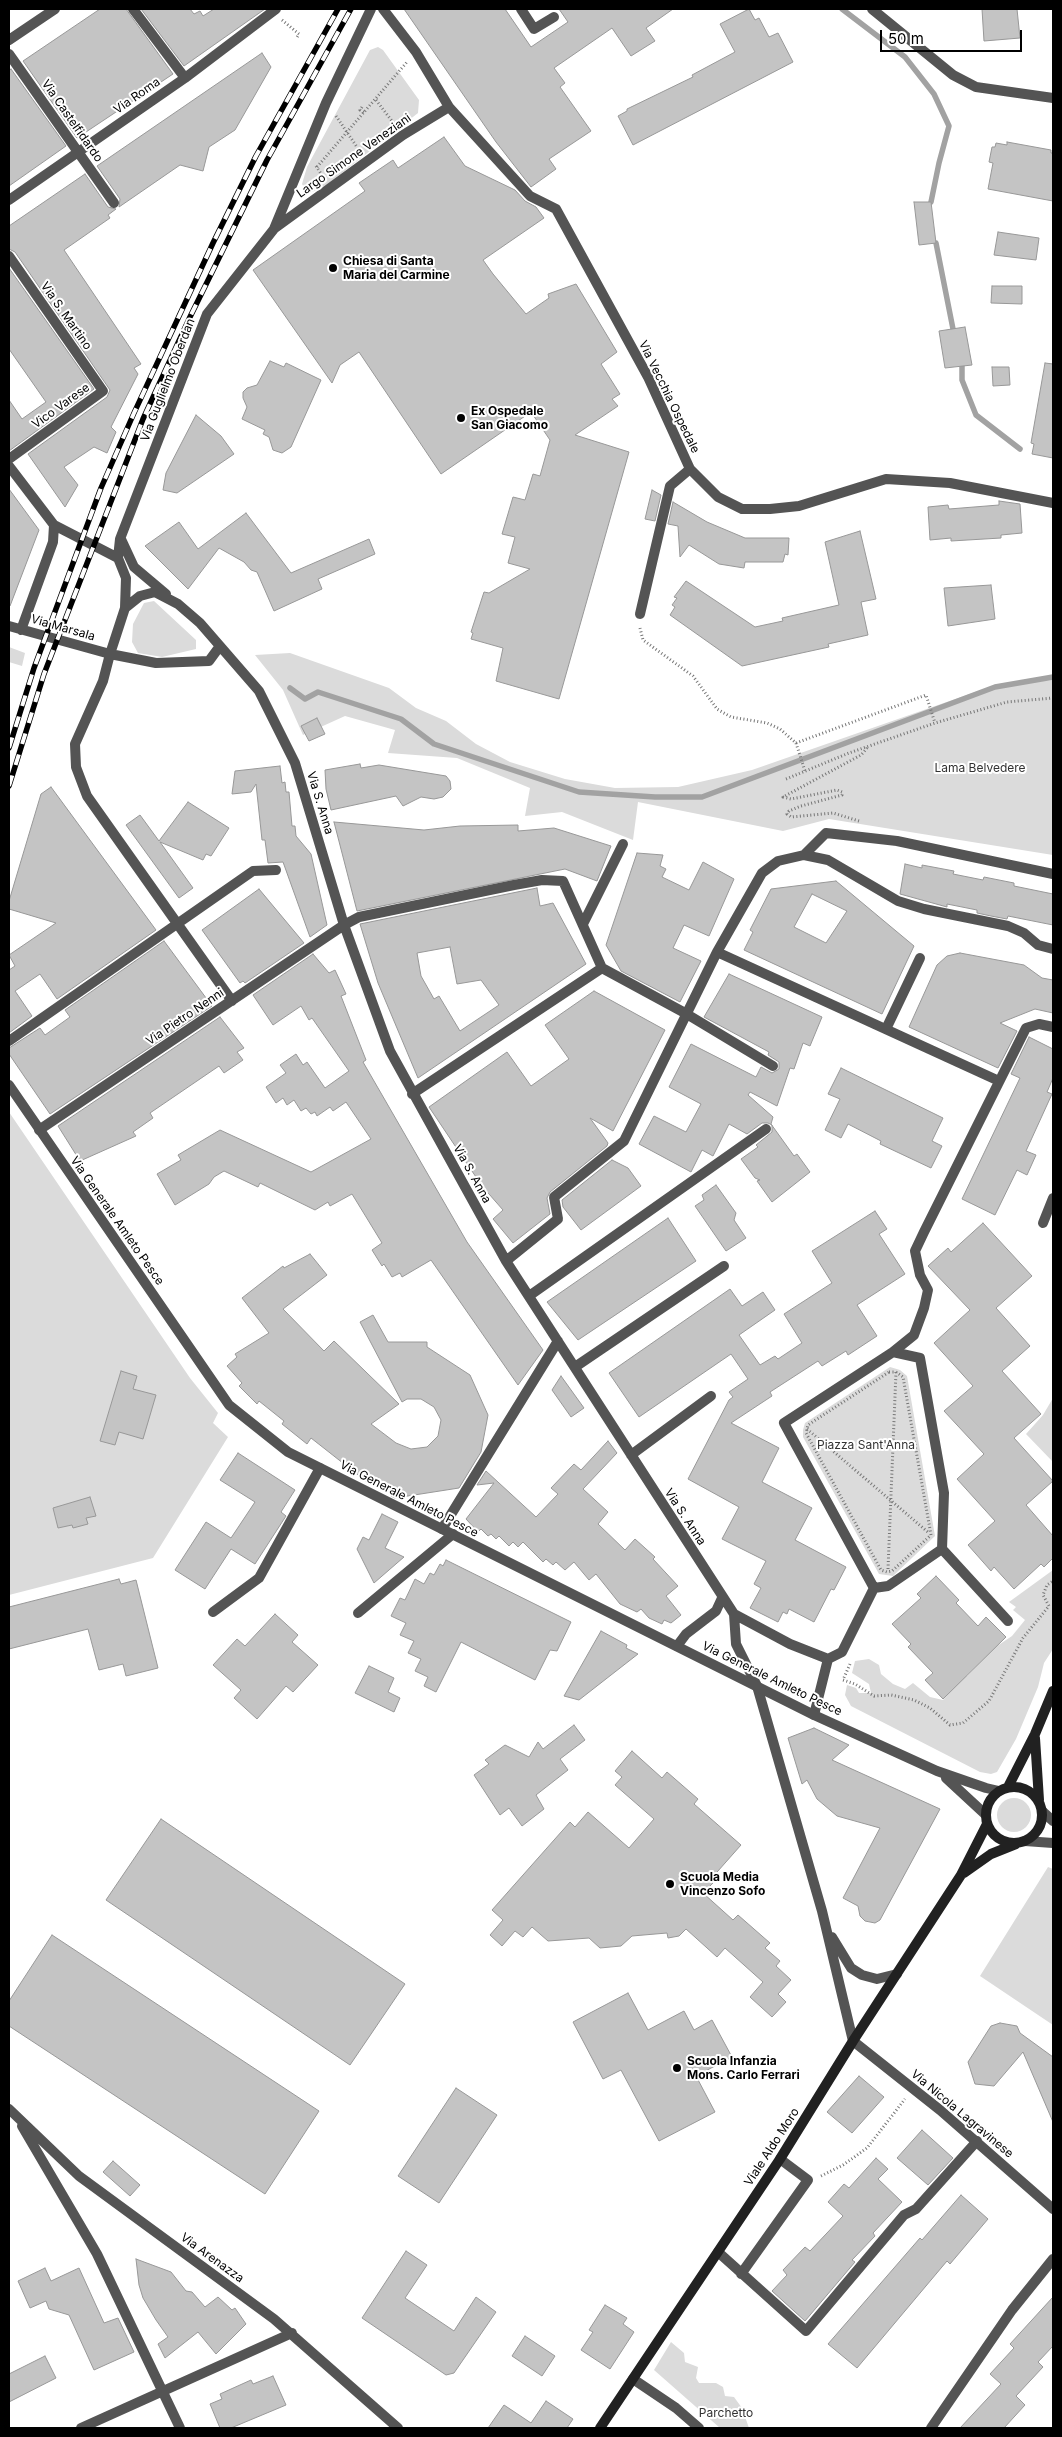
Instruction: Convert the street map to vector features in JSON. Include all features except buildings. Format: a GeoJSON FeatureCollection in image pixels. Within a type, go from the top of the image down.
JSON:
{"type":"FeatureCollection","features":[{"type":"Feature","properties":{"kind":"main road"},"geometry":{"type":"LineString","coordinates":[[1035,1734],[1035,1763],[1041,1806],[1039,1829],[1021,1842],[998,1839],[986,1819],[987,1805],[1003,1789],[1035,1734],[1053,1691]]}},
{"type":"Feature","properties":{"kind":"main road"},"geometry":{"type":"LineString","coordinates":[[1003,1789],[1026,1789],[1034,1794],[1041,1806]]}},
{"type":"Feature","properties":{"kind":"main road","name":"Viale Aldo Moro"},"geometry":{"type":"LineString","coordinates":[[600,2428],[780,2159],[853,2041],[961,1875],[986,1819]]}},
{"type":"Feature","properties":{"kind":"main road","name":"Viale Aldo Moro"},"geometry":{"type":"LineString","coordinates":[[961,1875],[991,1854],[1021,1842]]}},
{"type":"Feature","properties":{"kind":"street"},"geometry":{"type":"LineString","coordinates":[[9,40],[55,9]]}},
{"type":"Feature","properties":{"kind":"street"},"geometry":{"type":"LineString","coordinates":[[133,9],[186,78]]}},
{"type":"Feature","properties":{"kind":"street","name":"Via Guglielmo Oberdan"},"geometry":{"type":"LineString","coordinates":[[118,558],[120,538],[207,314],[274,229],[326,103],[370,9]]}},
{"type":"Feature","properties":{"kind":"street"},"geometry":{"type":"LineString","coordinates":[[383,9],[416,52],[449,106]]}},
{"type":"Feature","properties":{"kind":"street"},"geometry":{"type":"LineString","coordinates":[[520,9],[534,29],[554,16]]}},
{"type":"Feature","properties":{"kind":"street"},"geometry":{"type":"LineString","coordinates":[[872,9],[953,75],[976,87],[1053,98]]}},
{"type":"Feature","properties":{"kind":"street","name":"Via Roma"},"geometry":{"type":"LineString","coordinates":[[9,200],[186,78],[273,10]]}},
{"type":"Feature","properties":{"kind":"street","name":"Via Castelfidardo"},"geometry":{"type":"LineString","coordinates":[[9,54],[114,203]]}},
{"type":"Feature","properties":{"kind":"street","name":"Largo Simone Veneziani"},"geometry":{"type":"LineString","coordinates":[[274,229],[366,161],[449,106]]}},
{"type":"Feature","properties":{"kind":"street","name":"Via Vecchia Ospedale"},"geometry":{"type":"LineString","coordinates":[[449,106],[530,196],[556,208],[648,377],[690,469],[718,497],[742,509],[770,509],[799,506],[886,480],[950,483],[1053,503]]}},
{"type":"Feature","properties":{"kind":"street","name":"Via S. Martino"},"geometry":{"type":"LineString","coordinates":[[9,256],[103,391]]}},
{"type":"Feature","properties":{"kind":"street","name":"Vico Varese"},"geometry":{"type":"LineString","coordinates":[[9,459],[103,391]]}},
{"type":"Feature","properties":{"kind":"street"},"geometry":{"type":"LineString","coordinates":[[9,466],[54,525],[118,558],[126,578],[125,608],[103,681],[75,744],[76,766],[87,796],[232,1001]]}},
{"type":"Feature","properties":{"kind":"street"},"geometry":{"type":"LineString","coordinates":[[640,614],[670,486],[690,469]]}},
{"type":"Feature","properties":{"kind":"street"},"geometry":{"type":"LineString","coordinates":[[21,630],[53,542],[54,525]]}},
{"type":"Feature","properties":{"kind":"street"},"geometry":{"type":"LineString","coordinates":[[120,538],[134,568],[178,604]]}},
{"type":"Feature","properties":{"kind":"street"},"geometry":{"type":"LineString","coordinates":[[125,608],[140,596],[155,592],[178,604]]}},
{"type":"Feature","properties":{"kind":"street","name":"Via S. Anna"},"geometry":{"type":"LineString","coordinates":[[178,604],[200,623],[259,691],[295,763],[344,925],[390,1051],[412,1094],[506,1262],[734,1614]]}},
{"type":"Feature","properties":{"kind":"street","name":"Via Marsala"},"geometry":{"type":"LineString","coordinates":[[9,626],[110,654],[156,663],[209,661],[220,646]]}},
{"type":"Feature","properties":{"kind":"street"},"geometry":{"type":"LineString","coordinates":[[804,855],[826,833],[897,842],[1053,874]]}},
{"type":"Feature","properties":{"kind":"street"},"geometry":{"type":"LineString","coordinates":[[623,844],[583,924],[602,968],[685,1014],[772,1066]]}},
{"type":"Feature","properties":{"kind":"street"},"geometry":{"type":"LineString","coordinates":[[506,1262],[558,1219],[554,1198],[624,1141],[716,952],[762,873],[778,861],[804,855],[828,860],[898,902],[1008,926],[1024,933],[1038,945],[1053,949]]}},
{"type":"Feature","properties":{"kind":"street"},"geometry":{"type":"LineString","coordinates":[[9,1041],[253,871],[276,870]]}},
{"type":"Feature","properties":{"kind":"street","name":"Via Pietro Nenni"},"geometry":{"type":"LineString","coordinates":[[40,1130],[344,925],[359,917],[542,880],[563,881],[583,924]]}},
{"type":"Feature","properties":{"kind":"street"},"geometry":{"type":"LineString","coordinates":[[716,952],[999,1081]]}},
{"type":"Feature","properties":{"kind":"street"},"geometry":{"type":"LineString","coordinates":[[886,1029],[920,958]]}},
{"type":"Feature","properties":{"kind":"street"},"geometry":{"type":"LineString","coordinates":[[412,1094],[602,968]]}},
{"type":"Feature","properties":{"kind":"street"},"geometry":{"type":"LineString","coordinates":[[874,1588],[784,1423],[893,1352],[914,1335],[928,1290],[920,1275],[915,1251],[1026,1028],[1039,1024],[1053,1027]]}},
{"type":"Feature","properties":{"kind":"street","name":"Via Generale Amleto Pesce"},"geometry":{"type":"LineString","coordinates":[[9,1085],[229,1405],[288,1452],[814,1715],[937,1771],[986,1788],[1003,1789]]}},
{"type":"Feature","properties":{"kind":"street"},"geometry":{"type":"LineString","coordinates":[[529,1296],[766,1129]]}},
{"type":"Feature","properties":{"kind":"street"},"geometry":{"type":"LineString","coordinates":[[1043,1223],[1053,1198]]}},
{"type":"Feature","properties":{"kind":"street"},"geometry":{"type":"LineString","coordinates":[[575,1367],[724,1266]]}},
{"type":"Feature","properties":{"kind":"street"},"geometry":{"type":"LineString","coordinates":[[442,1529],[558,1341]]}},
{"type":"Feature","properties":{"kind":"street"},"geometry":{"type":"LineString","coordinates":[[893,1352],[920,1358],[944,1494],[942,1549],[1008,1621]]}},
{"type":"Feature","properties":{"kind":"street"},"geometry":{"type":"LineString","coordinates":[[631,1456],[711,1396]]}},
{"type":"Feature","properties":{"kind":"street"},"geometry":{"type":"LineString","coordinates":[[213,1612],[259,1578],[320,1468]]}},
{"type":"Feature","properties":{"kind":"street"},"geometry":{"type":"LineString","coordinates":[[358,1613],[453,1534]]}},
{"type":"Feature","properties":{"kind":"street"},"geometry":{"type":"LineString","coordinates":[[874,1588],[888,1586],[942,1549]]}},
{"type":"Feature","properties":{"kind":"street"},"geometry":{"type":"LineString","coordinates":[[734,1614],[790,1644],[828,1659],[842,1652],[874,1588]]}},
{"type":"Feature","properties":{"kind":"street"},"geometry":{"type":"LineString","coordinates":[[677,1646],[686,1634],[716,1611],[722,1598]]}},
{"type":"Feature","properties":{"kind":"street"},"geometry":{"type":"LineString","coordinates":[[734,1614],[736,1644],[757,1686],[822,1911],[853,2041]]}},
{"type":"Feature","properties":{"kind":"street"},"geometry":{"type":"LineString","coordinates":[[814,1715],[828,1659]]}},
{"type":"Feature","properties":{"kind":"street","name":"Via Generale Amleto Pesce"},"geometry":{"type":"LineString","coordinates":[[937,1771],[954,1784],[986,1819]]}},
{"type":"Feature","properties":{"kind":"street"},"geometry":{"type":"LineString","coordinates":[[1041,1806],[1053,1821]]}},
{"type":"Feature","properties":{"kind":"street"},"geometry":{"type":"LineString","coordinates":[[1021,1842],[1053,1843]]}},
{"type":"Feature","properties":{"kind":"street"},"geometry":{"type":"LineString","coordinates":[[822,1911],[831,1936],[851,1968],[862,1975],[877,1978],[897,1974]]}},
{"type":"Feature","properties":{"kind":"street","name":"Via Nicola Lagravinese"},"geometry":{"type":"LineString","coordinates":[[853,2041],[977,2141],[1053,2209]]}},
{"type":"Feature","properties":{"kind":"street"},"geometry":{"type":"LineString","coordinates":[[12,2113],[97,2254],[180,2428]]}},
{"type":"Feature","properties":{"kind":"street","name":"Via Arenazza"},"geometry":{"type":"LineString","coordinates":[[12,2113],[79,2176],[292,2333],[398,2428]]}},
{"type":"Feature","properties":{"kind":"street"},"geometry":{"type":"LineString","coordinates":[[718,2252],[806,2331],[904,2216],[916,2209],[977,2141]]}},
{"type":"Feature","properties":{"kind":"street"},"geometry":{"type":"LineString","coordinates":[[741,2274],[808,2180],[780,2159]]}},
{"type":"Feature","properties":{"kind":"street"},"geometry":{"type":"LineString","coordinates":[[931,2428],[1012,2310],[1053,2259]]}},
{"type":"Feature","properties":{"kind":"street"},"geometry":{"type":"LineString","coordinates":[[81,2428],[292,2333]]}},
{"type":"Feature","properties":{"kind":"street"},"geometry":{"type":"LineString","coordinates":[[633,2379],[676,2408],[699,2428]]}},
{"type":"Feature","properties":{"kind":"path"},"geometry":{"type":"LineString","coordinates":[[273,10],[299,34],[296,39]]}},
{"type":"Feature","properties":{"kind":"path"},"geometry":{"type":"LineString","coordinates":[[317,167],[416,52]]}},
{"type":"Feature","properties":{"kind":"path"},"geometry":{"type":"LineString","coordinates":[[376,100],[403,135]]}},
{"type":"Feature","properties":{"kind":"path"},"geometry":{"type":"LineString","coordinates":[[326,103],[366,161]]}},
{"type":"Feature","properties":{"kind":"path"},"geometry":{"type":"LineString","coordinates":[[362,107],[360,110],[365,113]]}},
{"type":"Feature","properties":{"kind":"path"},"geometry":{"type":"LineString","coordinates":[[640,614],[640,634],[643,640],[693,676],[717,709],[731,717],[767,723],[780,729],[796,743],[805,771]]}},
{"type":"Feature","properties":{"kind":"path"},"geometry":{"type":"LineString","coordinates":[[796,743],[926,695],[935,723]]}},
{"type":"Feature","properties":{"kind":"path"},"geometry":{"type":"LineString","coordinates":[[786,779],[935,723],[1007,702],[1053,698]]}},
{"type":"Feature","properties":{"kind":"path"},"geometry":{"type":"LineString","coordinates":[[862,823],[832,812],[791,817],[787,814],[801,806],[842,796],[842,792],[837,790],[790,799],[783,797],[861,755],[868,747]]}},
{"type":"Feature","properties":{"kind":"path"},"geometry":{"type":"LineString","coordinates":[[887,1572],[881,1570],[806,1433],[808,1424],[889,1372],[896,1372],[903,1377],[931,1535]]}},
{"type":"Feature","properties":{"kind":"path"},"geometry":{"type":"LineString","coordinates":[[887,1572],[896,1372]]}},
{"type":"Feature","properties":{"kind":"path"},"geometry":{"type":"LineString","coordinates":[[807,1429],[931,1535]]}},
{"type":"Feature","properties":{"kind":"path"},"geometry":{"type":"LineString","coordinates":[[887,1572],[931,1535]]}},
{"type":"Feature","properties":{"kind":"path"},"geometry":{"type":"LineString","coordinates":[[842,1652],[851,1662],[844,1680],[855,1684],[874,1696],[891,1695],[914,1700],[930,1708],[950,1725],[963,1723],[989,1702],[1023,1638],[1049,1606],[1043,1595],[1047,1585],[1053,1581]]}},
{"type":"Feature","properties":{"kind":"path"},"geometry":{"type":"LineString","coordinates":[[808,2180],[843,2165],[867,2148],[913,2088]]}},
{"type":"Feature","properties":{"kind":"green space"},"geometry":{"type":"Polygon","coordinates":[[[378,47],[383,50],[419,100],[418,113],[328,184],[308,194],[302,184],[307,167],[370,50],[378,47]]]}},
{"type":"Feature","properties":{"kind":"green space"},"geometry":{"type":"Polygon","coordinates":[[[154,601],[196,640],[196,649],[162,657],[138,653],[132,642],[133,624],[144,603],[154,601]]]}},
{"type":"Feature","properties":{"kind":"green space"},"geometry":{"type":"Polygon","coordinates":[[[9,647],[25,653],[22,666],[9,662],[9,647]]]}},
{"type":"Feature","properties":{"kind":"green space","name":"Lama Belvedere"},"geometry":{"type":"Polygon","coordinates":[[[290,653],[389,688],[416,708],[446,721],[476,744],[510,762],[565,779],[615,788],[678,787],[752,770],[981,690],[1053,680],[1053,855],[829,819],[783,831],[638,802],[633,840],[562,812],[525,816],[530,788],[457,758],[388,753],[395,730],[345,716],[303,735],[283,690],[255,655],[290,653]]]}},
{"type":"Feature","properties":{"kind":"green space"},"geometry":{"type":"Polygon","coordinates":[[[9,1112],[190,1378],[218,1413],[213,1423],[228,1437],[153,1558],[9,1595],[9,1112]]]}},
{"type":"Feature","properties":{"kind":"green space","name":"Piazza Sant'Anna"},"geometry":{"type":"Polygon","coordinates":[[[890,1367],[900,1370],[907,1376],[935,1536],[893,1576],[879,1574],[803,1437],[805,1423],[890,1367]]]}},
{"type":"Feature","properties":{"kind":"green space"},"geometry":{"type":"Polygon","coordinates":[[[1053,1398],[1053,1462],[1026,1434],[1043,1415],[1053,1398]]]}},
{"type":"Feature","properties":{"kind":"green space"},"geometry":{"type":"Polygon","coordinates":[[[1053,1570],[1053,1649],[1044,1663],[1038,1687],[1016,1739],[997,1772],[991,1774],[980,1772],[851,1706],[845,1695],[847,1685],[856,1688],[859,1693],[871,1693],[869,1684],[852,1673],[855,1661],[869,1659],[879,1665],[881,1674],[893,1684],[905,1689],[913,1683],[930,1697],[943,1700],[965,1675],[967,1676],[994,1648],[1012,1636],[1025,1620],[1013,1610],[1016,1607],[1009,1602],[1053,1570]]]}},
{"type":"Feature","properties":{"kind":"green space"},"geometry":{"type":"Polygon","coordinates":[[[1014,1798],[1026,1803],[1031,1815],[1026,1827],[1014,1832],[1002,1827],[997,1815],[1002,1803],[1014,1798]]]}},
{"type":"Feature","properties":{"kind":"green space"},"geometry":{"type":"Polygon","coordinates":[[[1048,1867],[1053,1869],[1053,2025],[980,1976],[1048,1867]]]}},
{"type":"Feature","properties":{"kind":"green space","name":"Parchetto"},"geometry":{"type":"Polygon","coordinates":[[[671,2342],[684,2353],[685,2362],[698,2367],[696,2378],[699,2383],[716,2383],[723,2387],[725,2396],[734,2397],[742,2408],[749,2428],[720,2428],[654,2370],[671,2342]]]}},
{"type":"Feature","properties":{"kind":"waterway"},"geometry":{"type":"LineString","coordinates":[[842,9],[905,57],[934,94],[949,126],[931,202]]}},
{"type":"Feature","properties":{"kind":"waterway"},"geometry":{"type":"LineString","coordinates":[[936,243],[953,329]]}},
{"type":"Feature","properties":{"kind":"waterway"},"geometry":{"type":"LineString","coordinates":[[962,366],[962,380],[976,415],[1020,449]]}},
{"type":"Feature","properties":{"kind":"waterway"},"geometry":{"type":"LineString","coordinates":[[290,688],[305,699],[318,692],[401,719],[434,744],[579,792],[655,797],[702,797],[995,687],[1053,677]]}},
{"type":"Feature","properties":{"kind":"railway"},"geometry":{"type":"LineString","coordinates":[[9,748],[34,668],[101,488],[134,413],[213,243],[256,156],[338,9]]}},
{"type":"Feature","properties":{"kind":"railway"},"geometry":{"type":"LineString","coordinates":[[9,786],[44,674],[143,419],[190,317],[267,160],[351,9]]}},
{"type":"Feature","properties":{"kind":"place","name":"Chiesa di Santa Maria del Carmine"},"geometry":{"type":"Point","coordinates":[333,268]}},
{"type":"Feature","properties":{"kind":"place","name":"Ex Ospedale San Giacomo"},"geometry":{"type":"Point","coordinates":[461,418]}},
{"type":"Feature","properties":{"kind":"place","name":"Scuola Media Vincenzo Sofo"},"geometry":{"type":"Point","coordinates":[670,1884]}},
{"type":"Feature","properties":{"kind":"place","name":"Scuola Infanzia Mons. Carlo Ferrari"},"geometry":{"type":"Point","coordinates":[677,2068]}}]}
